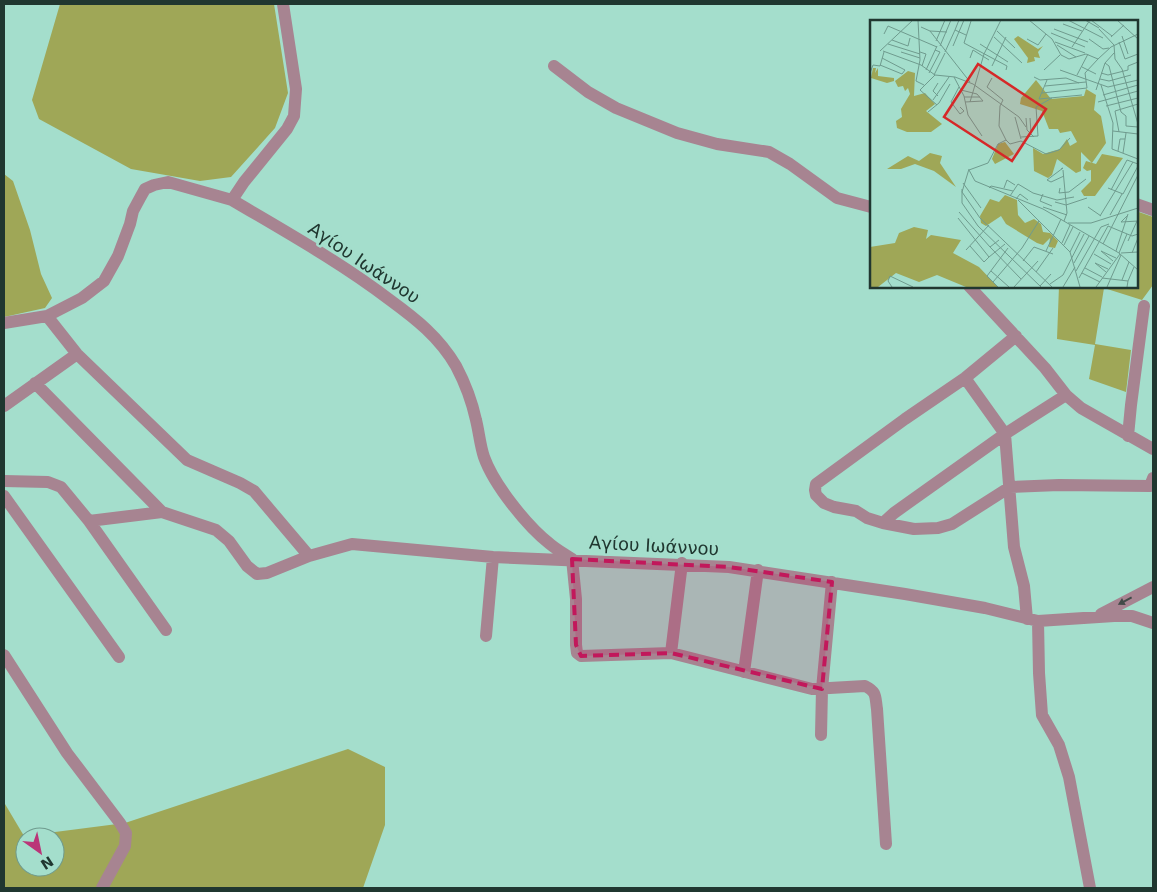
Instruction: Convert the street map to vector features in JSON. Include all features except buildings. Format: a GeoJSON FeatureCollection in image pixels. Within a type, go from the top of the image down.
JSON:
{"type":"FeatureCollection","features":[{"type":"Feature","properties":{"kind":"street"},"geometry":{"type":"LineString","coordinates":[[232,200],[244,182],[287,129],[294,116],[296,89],[283,4]]}},
{"type":"Feature","properties":{"kind":"street"},"geometry":{"type":"LineString","coordinates":[[554,66],[588,92],[616,108],[694,138],[717,144],[769,152],[790,164],[837,198],[870,207]]}},
{"type":"Feature","properties":{"kind":"street","name":"Αγίου Ιωάννου"},"geometry":{"type":"LineString","coordinates":[[4,323],[47,316],[82,298],[104,281],[118,256],[133,212],[145,189],[168,182],[232,200],[329,257],[418,320],[440,343],[456,366],[469,394],[483,455],[493,476],[521,515],[549,544],[572,559],[682,563],[758,570],[985,608],[1033,620],[1096,617],[1153,587]]}},
{"type":"Feature","properties":{"kind":"street"},"geometry":{"type":"LineString","coordinates":[[1137,204],[1153,210]]}},
{"type":"Feature","properties":{"kind":"street"},"geometry":{"type":"LineString","coordinates":[[971,288],[1045,368],[1066,395],[1081,408],[1128,436],[1153,448]]}},
{"type":"Feature","properties":{"kind":"street"},"geometry":{"type":"LineString","coordinates":[[1128,436],[1144,306]]}},
{"type":"Feature","properties":{"kind":"street"},"geometry":{"type":"LineString","coordinates":[[47,316],[77,354],[187,460],[254,491],[308,556]]}},
{"type":"Feature","properties":{"kind":"street"},"geometry":{"type":"LineString","coordinates":[[1016,336],[965,378],[816,484],[814,490],[816,495],[824,503],[856,511],[867,518],[884,523],[914,529],[938,528],[952,524],[1010,487],[1059,485],[1150,486],[1153,478]]}},
{"type":"Feature","properties":{"kind":"street"},"geometry":{"type":"LineString","coordinates":[[4,406],[77,354]]}},
{"type":"Feature","properties":{"kind":"street"},"geometry":{"type":"LineString","coordinates":[[965,378],[1005,434],[1014,547],[1033,620],[1042,715],[1059,745],[1069,777],[1090,888]]}},
{"type":"Feature","properties":{"kind":"street"},"geometry":{"type":"LineString","coordinates":[[35,383],[162,512]]}},
{"type":"Feature","properties":{"kind":"street"},"geometry":{"type":"LineString","coordinates":[[884,523],[894,512],[1005,434],[1066,395]]}},
{"type":"Feature","properties":{"kind":"street"},"geometry":{"type":"LineString","coordinates":[[4,481],[48,482],[62,487],[90,521],[166,630]]}},
{"type":"Feature","properties":{"kind":"street"},"geometry":{"type":"LineString","coordinates":[[4,496],[119,657]]}},
{"type":"Feature","properties":{"kind":"street"},"geometry":{"type":"LineString","coordinates":[[90,521],[162,512],[216,530],[229,541],[248,566],[257,574],[267,573],[308,556],[352,544],[493,557],[572,559],[576,599],[577,653],[581,656],[671,653],[812,689],[865,686],[872,689],[875,694],[886,844]]}},
{"type":"Feature","properties":{"kind":"street"},"geometry":{"type":"LineString","coordinates":[[486,636],[493,557]]}},
{"type":"Feature","properties":{"kind":"street"},"geometry":{"type":"LineString","coordinates":[[671,653],[682,563]]}},
{"type":"Feature","properties":{"kind":"street"},"geometry":{"type":"LineString","coordinates":[[744,672],[758,570]]}},
{"type":"Feature","properties":{"kind":"street"},"geometry":{"type":"LineString","coordinates":[[821,735],[822,688],[832,582]]}},
{"type":"Feature","properties":{"kind":"street"},"geometry":{"type":"LineString","coordinates":[[1096,617],[1132,616],[1153,623]]}},
{"type":"Feature","properties":{"kind":"street"},"geometry":{"type":"LineString","coordinates":[[4,656],[67,752],[126,833],[125,846],[102,888]]}},
{"type":"Feature","properties":{"kind":"highlighted area"},"geometry":{"type":"Polygon","coordinates":[[[572,559],[729,567],[832,582],[822,689],[671,653],[581,656],[576,645],[572,559]]]}},
{"type":"Feature","properties":{"kind":"green space"},"geometry":{"type":"Polygon","coordinates":[[[60,4],[274,4],[288,93],[275,128],[231,177],[200,181],[131,169],[39,119],[32,100],[60,4]]]}},
{"type":"Feature","properties":{"kind":"green space"},"geometry":{"type":"Polygon","coordinates":[[[4,174],[13,181],[30,230],[41,274],[52,298],[45,308],[4,317],[4,174]]]}},
{"type":"Feature","properties":{"kind":"green space"},"geometry":{"type":"Polygon","coordinates":[[[1137,211],[1153,217],[1153,285],[1142,300],[1104,288],[1137,288],[1137,211]]]}},
{"type":"Feature","properties":{"kind":"green space"},"geometry":{"type":"Polygon","coordinates":[[[1059,288],[1104,288],[1095,344],[1131,350],[1126,392],[1089,379],[1095,345],[1057,339],[1059,288]]]}},
{"type":"Feature","properties":{"kind":"green space"},"geometry":{"type":"Polygon","coordinates":[[[348,749],[385,767],[385,825],[363,888],[4,888],[4,777],[5,804],[19,827],[15,827],[15,877],[65,877],[65,831],[125,823],[348,749]]]}}]}
